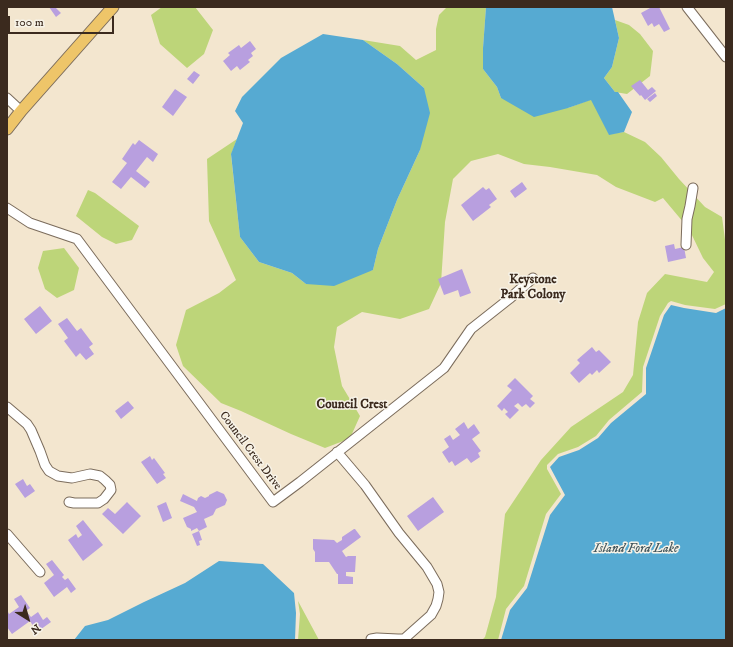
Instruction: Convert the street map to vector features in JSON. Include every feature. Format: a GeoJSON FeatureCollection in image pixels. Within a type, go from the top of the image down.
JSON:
{"type":"FeatureCollection","features":[{"type":"Feature","properties":{"kind":"main road"},"geometry":{"type":"LineString","coordinates":[[7,129],[113,7]]}},
{"type":"Feature","properties":{"kind":"street"},"geometry":{"type":"LineString","coordinates":[[687,7],[726,57]]}},
{"type":"Feature","properties":{"kind":"street"},"geometry":{"type":"LineString","coordinates":[[7,98],[21,112]]}},
{"type":"Feature","properties":{"kind":"street"},"geometry":{"type":"LineString","coordinates":[[686,245],[687,220],[693,188]]}},
{"type":"Feature","properties":{"kind":"street","name":"Council Crest Drive"},"geometry":{"type":"LineString","coordinates":[[7,208],[30,223],[77,239],[273,502],[444,368],[471,329],[533,278]]}},
{"type":"Feature","properties":{"kind":"street"},"geometry":{"type":"LineString","coordinates":[[7,407],[32,430],[45,465],[49,471],[58,476],[72,478],[90,474],[100,476],[110,485],[111,490],[104,499],[98,503],[69,502]]}},
{"type":"Feature","properties":{"kind":"street"},"geometry":{"type":"LineString","coordinates":[[337,452],[427,567],[437,584],[439,592],[436,606],[431,614],[404,639],[371,639]]}},
{"type":"Feature","properties":{"kind":"street"},"geometry":{"type":"LineString","coordinates":[[7,534],[40,572]]}},
{"type":"Feature","properties":{"kind":"green space"},"geometry":{"type":"Polygon","coordinates":[[[162,7],[195,7],[213,30],[204,54],[187,68],[160,44],[151,15],[162,7]]]}},
{"type":"Feature","properties":{"kind":"green space"},"geometry":{"type":"Polygon","coordinates":[[[447,7],[486,7],[483,69],[497,87],[501,98],[568,108],[592,99],[609,134],[624,132],[645,142],[661,157],[705,207],[722,217],[726,247],[726,304],[715,309],[685,305],[671,301],[668,303],[660,316],[643,367],[642,392],[609,420],[596,436],[578,447],[558,454],[547,465],[547,469],[561,494],[546,514],[524,586],[506,609],[498,640],[482,640],[485,637],[496,597],[505,514],[541,460],[571,427],[623,392],[633,375],[638,322],[647,293],[665,274],[707,282],[714,272],[703,258],[689,229],[663,198],[655,202],[616,187],[597,175],[524,164],[498,154],[471,161],[453,179],[445,222],[441,283],[429,309],[400,319],[362,312],[337,327],[334,347],[342,386],[360,416],[351,436],[346,440],[325,448],[221,403],[183,366],[176,345],[186,310],[219,293],[236,280],[209,221],[207,159],[237,139],[231,155],[240,237],[259,262],[292,273],[306,284],[373,270],[378,249],[397,200],[420,150],[424,88],[397,64],[363,40],[400,46],[416,60],[436,50],[436,29],[439,15],[447,7]]]}},
{"type":"Feature","properties":{"kind":"green space"},"geometry":{"type":"Polygon","coordinates":[[[615,20],[629,25],[640,34],[653,51],[650,76],[627,94],[615,92],[604,78],[612,67],[619,38],[615,20]]]}},
{"type":"Feature","properties":{"kind":"green space"},"geometry":{"type":"Polygon","coordinates":[[[88,190],[95,193],[139,226],[132,240],[116,244],[102,237],[76,216],[88,190]]]}},
{"type":"Feature","properties":{"kind":"green space"},"geometry":{"type":"Polygon","coordinates":[[[64,248],[79,268],[74,290],[57,298],[45,289],[38,268],[43,251],[64,248]]]}},
{"type":"Feature","properties":{"kind":"green space"},"geometry":{"type":"Polygon","coordinates":[[[298,601],[319,640],[298,640],[300,614],[298,601]]]}},
{"type":"Feature","properties":{"kind":"water"},"geometry":{"type":"Polygon","coordinates":[[[486,7],[612,7],[619,38],[612,67],[604,78],[615,92],[618,92],[632,112],[624,132],[609,135],[591,100],[534,117],[501,98],[497,87],[483,69],[486,7]]]}},
{"type":"Feature","properties":{"kind":"water"},"geometry":{"type":"Polygon","coordinates":[[[323,34],[363,40],[397,64],[424,88],[430,113],[420,150],[397,200],[378,249],[373,270],[334,286],[306,284],[292,273],[259,262],[240,237],[231,154],[243,123],[235,111],[242,97],[281,58],[323,34]]]}},
{"type":"Feature","properties":{"kind":"water","name":"Island Ford Lake"},"geometry":{"type":"Polygon","coordinates":[[[671,305],[716,313],[726,308],[726,640],[501,640],[510,610],[527,588],[550,515],[565,495],[550,467],[559,457],[579,450],[598,438],[611,423],[646,394],[646,368],[664,315],[671,305]]]}},
{"type":"Feature","properties":{"kind":"water"},"geometry":{"type":"Polygon","coordinates":[[[219,561],[263,564],[294,593],[296,613],[295,640],[74,640],[85,626],[108,620],[185,583],[219,561]]]}},
{"type":"Feature","properties":{"kind":"building"},"geometry":{"type":"Polygon","coordinates":[[[49,7],[55,7],[61,13],[56,17],[49,7]]]}},
{"type":"Feature","properties":{"kind":"building"},"geometry":{"type":"Polygon","coordinates":[[[652,7],[659,7],[670,29],[664,32],[659,24],[654,27],[652,23],[648,26],[641,13],[652,7]]]}},
{"type":"Feature","properties":{"kind":"building"},"geometry":{"type":"Polygon","coordinates":[[[250,41],[256,49],[251,53],[253,56],[248,60],[250,62],[240,70],[237,66],[231,71],[223,61],[230,55],[228,53],[239,45],[241,48],[250,41]]]}},
{"type":"Feature","properties":{"kind":"building"},"geometry":{"type":"Polygon","coordinates":[[[194,71],[200,75],[193,84],[187,79],[194,71]]]}},
{"type":"Feature","properties":{"kind":"building"},"geometry":{"type":"Polygon","coordinates":[[[640,80],[648,90],[652,87],[656,91],[645,100],[631,86],[640,80]]]}},
{"type":"Feature","properties":{"kind":"building"},"geometry":{"type":"Polygon","coordinates":[[[175,89],[187,97],[173,116],[162,107],[175,89]]]}},
{"type":"Feature","properties":{"kind":"building"},"geometry":{"type":"Polygon","coordinates":[[[655,93],[657,96],[650,102],[647,99],[655,93]]]}},
{"type":"Feature","properties":{"kind":"building"},"geometry":{"type":"Polygon","coordinates":[[[139,140],[158,154],[153,162],[147,157],[136,171],[150,182],[145,188],[131,177],[121,189],[112,182],[127,163],[122,159],[133,143],[135,145],[139,140]]]}},
{"type":"Feature","properties":{"kind":"building"},"geometry":{"type":"Polygon","coordinates":[[[522,182],[527,189],[515,198],[510,191],[522,182]]]}},
{"type":"Feature","properties":{"kind":"building"},"geometry":{"type":"Polygon","coordinates":[[[483,187],[486,190],[489,188],[497,199],[489,205],[491,207],[473,221],[461,205],[483,187]]]}},
{"type":"Feature","properties":{"kind":"building"},"geometry":{"type":"Polygon","coordinates":[[[674,244],[675,249],[684,247],[686,258],[668,262],[665,246],[674,244]]]}},
{"type":"Feature","properties":{"kind":"building"},"geometry":{"type":"Polygon","coordinates":[[[462,269],[471,293],[460,297],[458,290],[444,295],[438,279],[462,269]]]}},
{"type":"Feature","properties":{"kind":"building"},"geometry":{"type":"Polygon","coordinates":[[[40,306],[52,321],[36,334],[24,319],[40,306]]]}},
{"type":"Feature","properties":{"kind":"building"},"geometry":{"type":"Polygon","coordinates":[[[67,318],[77,331],[81,328],[93,344],[89,347],[94,354],[86,360],[80,353],[76,357],[64,341],[68,338],[58,324],[67,318]]]}},
{"type":"Feature","properties":{"kind":"building"},"geometry":{"type":"Polygon","coordinates":[[[592,347],[596,352],[599,350],[611,362],[599,373],[597,370],[592,375],[590,373],[579,383],[570,373],[580,363],[577,360],[592,347]]]}},
{"type":"Feature","properties":{"kind":"building"},"geometry":{"type":"Polygon","coordinates":[[[515,378],[533,396],[530,399],[535,403],[530,408],[526,404],[522,407],[518,403],[514,406],[519,410],[510,419],[505,414],[508,412],[504,408],[502,411],[497,406],[512,390],[507,386],[515,378]]]}},
{"type":"Feature","properties":{"kind":"building"},"geometry":{"type":"Polygon","coordinates":[[[128,401],[134,408],[121,419],[115,411],[128,401]]]}},
{"type":"Feature","properties":{"kind":"building"},"geometry":{"type":"Polygon","coordinates":[[[464,422],[468,429],[474,424],[480,433],[472,439],[481,451],[478,453],[480,457],[471,463],[467,458],[455,466],[452,461],[449,463],[442,452],[449,447],[444,439],[450,435],[453,440],[460,435],[455,429],[464,422]]]}},
{"type":"Feature","properties":{"kind":"building"},"geometry":{"type":"Polygon","coordinates":[[[150,456],[152,460],[154,458],[165,473],[163,474],[166,478],[157,484],[141,462],[150,456]]]}},
{"type":"Feature","properties":{"kind":"building"},"geometry":{"type":"Polygon","coordinates":[[[23,479],[27,486],[30,484],[35,491],[25,498],[15,484],[23,479]]]}},
{"type":"Feature","properties":{"kind":"building"},"geometry":{"type":"Polygon","coordinates":[[[217,491],[224,494],[227,500],[225,505],[216,509],[213,515],[204,519],[207,527],[199,531],[197,528],[191,531],[191,529],[187,527],[183,518],[197,512],[194,507],[180,501],[183,494],[197,501],[201,496],[205,498],[217,491]]]}},
{"type":"Feature","properties":{"kind":"building"},"geometry":{"type":"Polygon","coordinates":[[[433,497],[444,512],[418,531],[407,516],[433,497]]]}},
{"type":"Feature","properties":{"kind":"building"},"geometry":{"type":"Polygon","coordinates":[[[127,502],[141,516],[123,534],[102,514],[108,508],[115,514],[127,502]]]}},
{"type":"Feature","properties":{"kind":"building"},"geometry":{"type":"Polygon","coordinates":[[[166,502],[172,518],[163,522],[157,506],[166,502]]]}},
{"type":"Feature","properties":{"kind":"building"},"geometry":{"type":"Polygon","coordinates":[[[83,520],[103,545],[83,561],[68,540],[76,534],[78,538],[82,535],[76,526],[83,520]]]}},
{"type":"Feature","properties":{"kind":"building"},"geometry":{"type":"Polygon","coordinates":[[[354,529],[361,537],[342,551],[346,557],[356,556],[355,572],[346,572],[346,576],[353,577],[353,584],[338,584],[338,574],[329,562],[315,562],[313,539],[334,540],[337,543],[342,540],[342,537],[354,529]]]}},
{"type":"Feature","properties":{"kind":"building"},"geometry":{"type":"Polygon","coordinates":[[[199,531],[202,540],[199,541],[200,545],[197,546],[192,534],[199,531]]]}},
{"type":"Feature","properties":{"kind":"building"},"geometry":{"type":"Polygon","coordinates":[[[52,560],[64,575],[62,577],[65,580],[68,578],[76,589],[71,593],[67,587],[54,597],[44,583],[54,575],[46,564],[52,560]]]}},
{"type":"Feature","properties":{"kind":"building"},"geometry":{"type":"Polygon","coordinates":[[[21,595],[30,608],[26,611],[31,617],[38,612],[43,620],[47,617],[51,622],[37,632],[30,621],[12,634],[7,627],[7,610],[9,614],[19,607],[14,599],[21,595]]]}},
{"type":"Feature","properties":{"kind":"district","name":"Keystone Park Colony"},"geometry":{"type":"Point","coordinates":[533,288]}},
{"type":"Feature","properties":{"kind":"district","name":"Council Crest"},"geometry":{"type":"Point","coordinates":[352,405]}}]}
